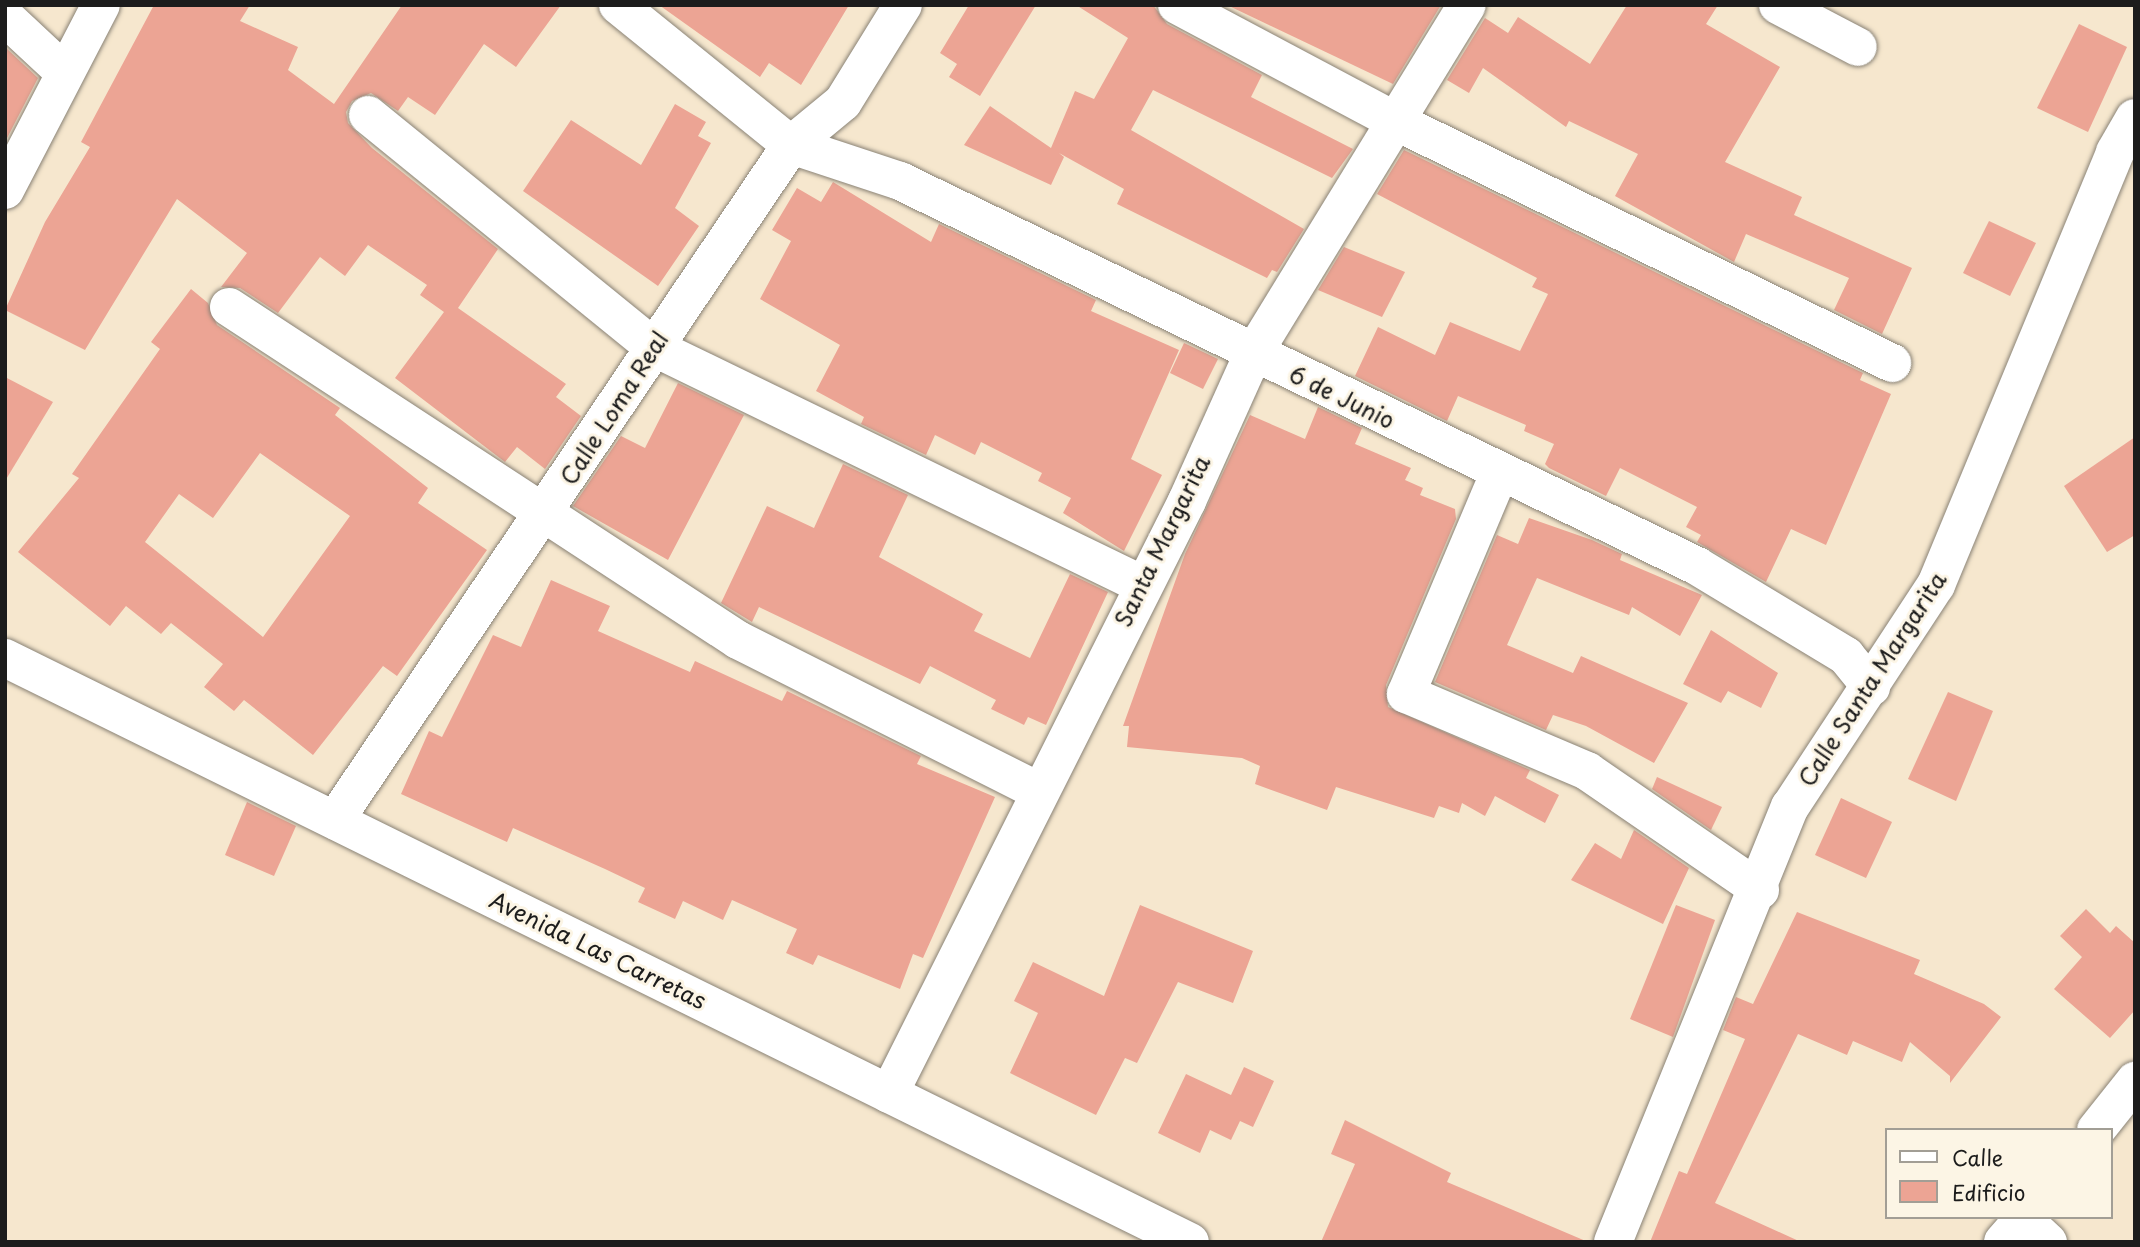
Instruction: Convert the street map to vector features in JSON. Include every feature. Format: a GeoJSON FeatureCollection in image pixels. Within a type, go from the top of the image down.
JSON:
{"type":"FeatureCollection","features":[{"type":"Feature","properties":{"kind":"street"},"geometry":{"type":"LineString","coordinates":[[5,190],[63,71],[102,5]]}},
{"type":"Feature","properties":{"kind":"street"},"geometry":{"type":"LineString","coordinates":[[618,5],[791,145]]}},
{"type":"Feature","properties":{"kind":"street","name":"Calle Loma Real"},"geometry":{"type":"LineString","coordinates":[[335,820],[791,145],[843,102],[902,5]]}},
{"type":"Feature","properties":{"kind":"street"},"geometry":{"type":"LineString","coordinates":[[1177,5],[1395,121],[1892,363]]}},
{"type":"Feature","properties":{"kind":"street","name":"Santa Margarita"},"geometry":{"type":"LineString","coordinates":[[889,1094],[1143,585],[1253,354],[1467,5]]}},
{"type":"Feature","properties":{"kind":"street"},"geometry":{"type":"LineString","coordinates":[[1778,5],[1858,47]]}},
{"type":"Feature","properties":{"kind":"street"},"geometry":{"type":"LineString","coordinates":[[5,17],[63,71]]}},
{"type":"Feature","properties":{"kind":"street"},"geometry":{"type":"LineString","coordinates":[[368,116],[653,347],[1143,585]]}},
{"type":"Feature","properties":{"kind":"street","name":"Calle Santa Margarita"},"geometry":{"type":"LineString","coordinates":[[1613,1242],[1760,890],[1790,807],[1936,585],[2115,152],[2135,118]]}},
{"type":"Feature","properties":{"kind":"street","name":"6 de Junio"},"geometry":{"type":"LineString","coordinates":[[791,145],[900,181],[1499,474],[1697,566],[1846,656],[1871,687]]}},
{"type":"Feature","properties":{"kind":"street"},"geometry":{"type":"LineString","coordinates":[[229,307],[542,517],[738,640],[1038,791]]}},
{"type":"Feature","properties":{"kind":"street"},"geometry":{"type":"LineString","coordinates":[[1499,474],[1406,694],[1587,771],[1760,890]]}},
{"type":"Feature","properties":{"kind":"street","name":"Avenida Las Carretas"},"geometry":{"type":"LineString","coordinates":[[5,658],[1191,1242]]}},
{"type":"Feature","properties":{"kind":"street"},"geometry":{"type":"LineString","coordinates":[[2098,1128],[2135,1081]]}},
{"type":"Feature","properties":{"kind":"building"},"geometry":{"type":"Polygon","coordinates":[[[154,5],[250,5],[240,21],[298,47],[288,70],[334,104],[402,5],[561,5],[516,67],[484,44],[435,115],[408,97],[398,111],[371,93],[352,101],[346,112],[348,123],[372,148],[498,249],[458,308],[566,384],[556,397],[581,416],[545,469],[517,447],[505,462],[395,378],[444,312],[420,295],[427,285],[368,245],[345,276],[320,257],[278,313],[240,288],[221,287],[247,253],[177,199],[85,350],[5,310],[45,222],[90,147],[81,142],[154,5]]]}},
{"type":"Feature","properties":{"kind":"building"},"geometry":{"type":"Polygon","coordinates":[[[659,5],[849,5],[801,85],[769,63],[760,77],[659,5]]]}},
{"type":"Feature","properties":{"kind":"building"},"geometry":{"type":"Polygon","coordinates":[[[969,5],[1036,5],[980,96],[949,77],[957,64],[940,53],[969,5]]]}},
{"type":"Feature","properties":{"kind":"building"},"geometry":{"type":"Polygon","coordinates":[[[1076,5],[1153,5],[1167,24],[1262,75],[1251,97],[1353,149],[1332,178],[1153,90],[1131,130],[1304,229],[1277,272],[1272,270],[1267,278],[1117,204],[1124,189],[1059,153],[1064,157],[1051,185],[964,145],[990,106],[1051,148],[1075,91],[1094,99],[1128,38],[1076,5]]]}},
{"type":"Feature","properties":{"kind":"building"},"geometry":{"type":"Polygon","coordinates":[[[1227,5],[1441,5],[1393,84],[1227,5]]]}},
{"type":"Feature","properties":{"kind":"building"},"geometry":{"type":"Polygon","coordinates":[[[1627,5],[1718,5],[1706,24],[1780,67],[1725,162],[1802,197],[1794,215],[1912,268],[1882,334],[1834,310],[1849,278],[1746,234],[1734,262],[1615,196],[1638,154],[1569,121],[1566,127],[1483,68],[1469,93],[1447,80],[1485,18],[1508,33],[1518,17],[1590,64],[1627,5]]]}},
{"type":"Feature","properties":{"kind":"building"},"geometry":{"type":"Polygon","coordinates":[[[2079,24],[2127,47],[2088,132],[2037,108],[2079,24]]]}},
{"type":"Feature","properties":{"kind":"building"},"geometry":{"type":"Polygon","coordinates":[[[5,47],[38,78],[5,142],[5,47]]]}},
{"type":"Feature","properties":{"kind":"building"},"geometry":{"type":"Polygon","coordinates":[[[675,104],[706,122],[698,136],[711,143],[675,208],[699,226],[658,286],[523,191],[571,120],[641,165],[675,104]]]}},
{"type":"Feature","properties":{"kind":"building"},"geometry":{"type":"Polygon","coordinates":[[[1404,150],[1863,373],[1860,380],[1891,394],[1826,545],[1791,529],[1766,582],[1697,542],[1701,535],[1686,527],[1697,507],[1620,468],[1606,496],[1549,468],[1545,464],[1554,444],[1524,431],[1526,425],[1458,396],[1447,421],[1355,376],[1378,327],[1435,355],[1450,322],[1520,351],[1548,294],[1532,287],[1537,278],[1377,194],[1404,150]]]}},
{"type":"Feature","properties":{"kind":"building"},"geometry":{"type":"Polygon","coordinates":[[[833,182],[931,242],[939,224],[1096,300],[1091,311],[1179,350],[1131,459],[1162,475],[1124,551],[1063,513],[1071,498],[1038,481],[1042,473],[981,442],[975,455],[935,435],[926,455],[861,424],[864,417],[816,391],[840,345],[760,299],[791,241],[772,230],[797,188],[821,202],[833,182]]]}},
{"type":"Feature","properties":{"kind":"building"},"geometry":{"type":"Polygon","coordinates":[[[1989,221],[2036,243],[2010,296],[1963,273],[1989,221]]]}},
{"type":"Feature","properties":{"kind":"building"},"geometry":{"type":"Polygon","coordinates":[[[1344,247],[1405,272],[1382,317],[1318,290],[1344,247]]]}},
{"type":"Feature","properties":{"kind":"building"},"geometry":{"type":"Polygon","coordinates":[[[191,289],[208,303],[217,325],[340,408],[335,415],[428,488],[418,503],[487,550],[397,676],[383,666],[313,755],[244,700],[234,711],[204,687],[223,664],[171,623],[161,634],[126,606],[110,626],[18,552],[79,478],[72,474],[160,349],[151,342],[191,289]],[[260,453],[213,518],[179,494],[145,542],[263,637],[350,516],[260,453]]]}},
{"type":"Feature","properties":{"kind":"building"},"geometry":{"type":"Polygon","coordinates":[[[1184,343],[1218,359],[1203,389],[1170,373],[1184,343]]]}},
{"type":"Feature","properties":{"kind":"building"},"geometry":{"type":"Polygon","coordinates":[[[5,377],[53,402],[5,481],[5,377]]]}},
{"type":"Feature","properties":{"kind":"building"},"geometry":{"type":"Polygon","coordinates":[[[678,383],[744,415],[668,560],[573,506],[621,436],[645,448],[678,383]]]}},
{"type":"Feature","properties":{"kind":"building"},"geometry":{"type":"Polygon","coordinates":[[[1318,407],[1362,428],[1355,444],[1411,468],[1405,480],[1423,488],[1420,495],[1455,509],[1456,519],[1386,685],[1388,707],[1530,770],[1526,778],[1559,795],[1545,823],[1495,796],[1485,816],[1462,803],[1459,813],[1439,806],[1434,818],[1336,787],[1327,810],[1255,784],[1260,766],[1242,758],[1127,747],[1129,726],[1123,726],[1185,554],[1250,415],[1305,439],[1318,407]]]}},
{"type":"Feature","properties":{"kind":"building"},"geometry":{"type":"Polygon","coordinates":[[[2135,437],[2135,535],[2107,552],[2064,486],[2135,437]]]}},
{"type":"Feature","properties":{"kind":"building"},"geometry":{"type":"Polygon","coordinates":[[[843,464],[908,495],[879,557],[983,614],[974,631],[1030,658],[1070,574],[1108,592],[1046,725],[1028,717],[1024,725],[991,709],[996,700],[930,666],[920,684],[759,607],[752,622],[721,603],[767,506],[814,528],[843,464]]]}},
{"type":"Feature","properties":{"kind":"building"},"geometry":{"type":"Polygon","coordinates":[[[1529,518],[1592,540],[1622,554],[1620,560],[1702,595],[1680,636],[1632,607],[1629,615],[1537,578],[1507,645],[1573,673],[1581,656],[1688,703],[1654,763],[1586,726],[1553,715],[1546,730],[1435,682],[1497,535],[1518,544],[1529,518]]]}},
{"type":"Feature","properties":{"kind":"building"},"geometry":{"type":"Polygon","coordinates":[[[551,580],[610,606],[598,631],[690,672],[695,661],[782,701],[787,691],[921,756],[917,764],[995,797],[923,958],[913,954],[900,989],[818,955],[813,965],[786,953],[797,929],[732,900],[723,920],[683,901],[675,919],[638,902],[645,888],[605,869],[513,828],[507,842],[401,794],[429,731],[442,737],[493,635],[521,647],[551,580]]]}},
{"type":"Feature","properties":{"kind":"building"},"geometry":{"type":"Polygon","coordinates":[[[1711,630],[1778,673],[1761,708],[1728,691],[1721,703],[1683,684],[1711,630]]]}},
{"type":"Feature","properties":{"kind":"building"},"geometry":{"type":"Polygon","coordinates":[[[1948,692],[1993,711],[1956,801],[1908,779],[1948,692]]]}},
{"type":"Feature","properties":{"kind":"building"},"geometry":{"type":"Polygon","coordinates":[[[1657,777],[1722,807],[1711,830],[1652,789],[1657,777]]]}},
{"type":"Feature","properties":{"kind":"building"},"geometry":{"type":"Polygon","coordinates":[[[1841,798],[1892,822],[1866,878],[1815,855],[1841,798]]]}},
{"type":"Feature","properties":{"kind":"building"},"geometry":{"type":"Polygon","coordinates":[[[247,802],[296,826],[274,876],[225,855],[247,802]]]}},
{"type":"Feature","properties":{"kind":"building"},"geometry":{"type":"Polygon","coordinates":[[[1634,830],[1689,868],[1663,924],[1571,880],[1595,843],[1621,859],[1634,830]]]}},
{"type":"Feature","properties":{"kind":"building"},"geometry":{"type":"Polygon","coordinates":[[[1140,905],[1253,951],[1233,1003],[1178,982],[1137,1063],[1125,1058],[1096,1115],[1010,1073],[1038,1013],[1014,1001],[1033,962],[1104,996],[1140,905]]]}},
{"type":"Feature","properties":{"kind":"building"},"geometry":{"type":"Polygon","coordinates":[[[1676,905],[1715,920],[1673,1037],[1630,1019],[1676,905]]]}},
{"type":"Feature","properties":{"kind":"building"},"geometry":{"type":"Polygon","coordinates":[[[2086,909],[2110,933],[2116,926],[2135,943],[2135,1010],[2110,1038],[2054,989],[2082,957],[2060,936],[2086,909]]]}},
{"type":"Feature","properties":{"kind":"building"},"geometry":{"type":"Polygon","coordinates":[[[1797,912],[1920,960],[1914,974],[1984,1004],[2001,1017],[1950,1083],[1950,1076],[1910,1042],[1902,1062],[1853,1041],[1847,1055],[1798,1034],[1715,1203],[1801,1242],[1650,1242],[1679,1171],[1687,1174],[1745,1039],[1723,1030],[1736,997],[1753,1004],[1797,912]]]}},
{"type":"Feature","properties":{"kind":"building"},"geometry":{"type":"Polygon","coordinates":[[[1244,1067],[1274,1081],[1253,1127],[1240,1121],[1231,1140],[1210,1130],[1200,1153],[1158,1133],[1186,1074],[1231,1095],[1244,1067]]]}},
{"type":"Feature","properties":{"kind":"building"},"geometry":{"type":"Polygon","coordinates":[[[1345,1120],[1451,1173],[1447,1182],[1588,1242],[1321,1242],[1355,1164],[1331,1154],[1345,1120]]]}}]}
